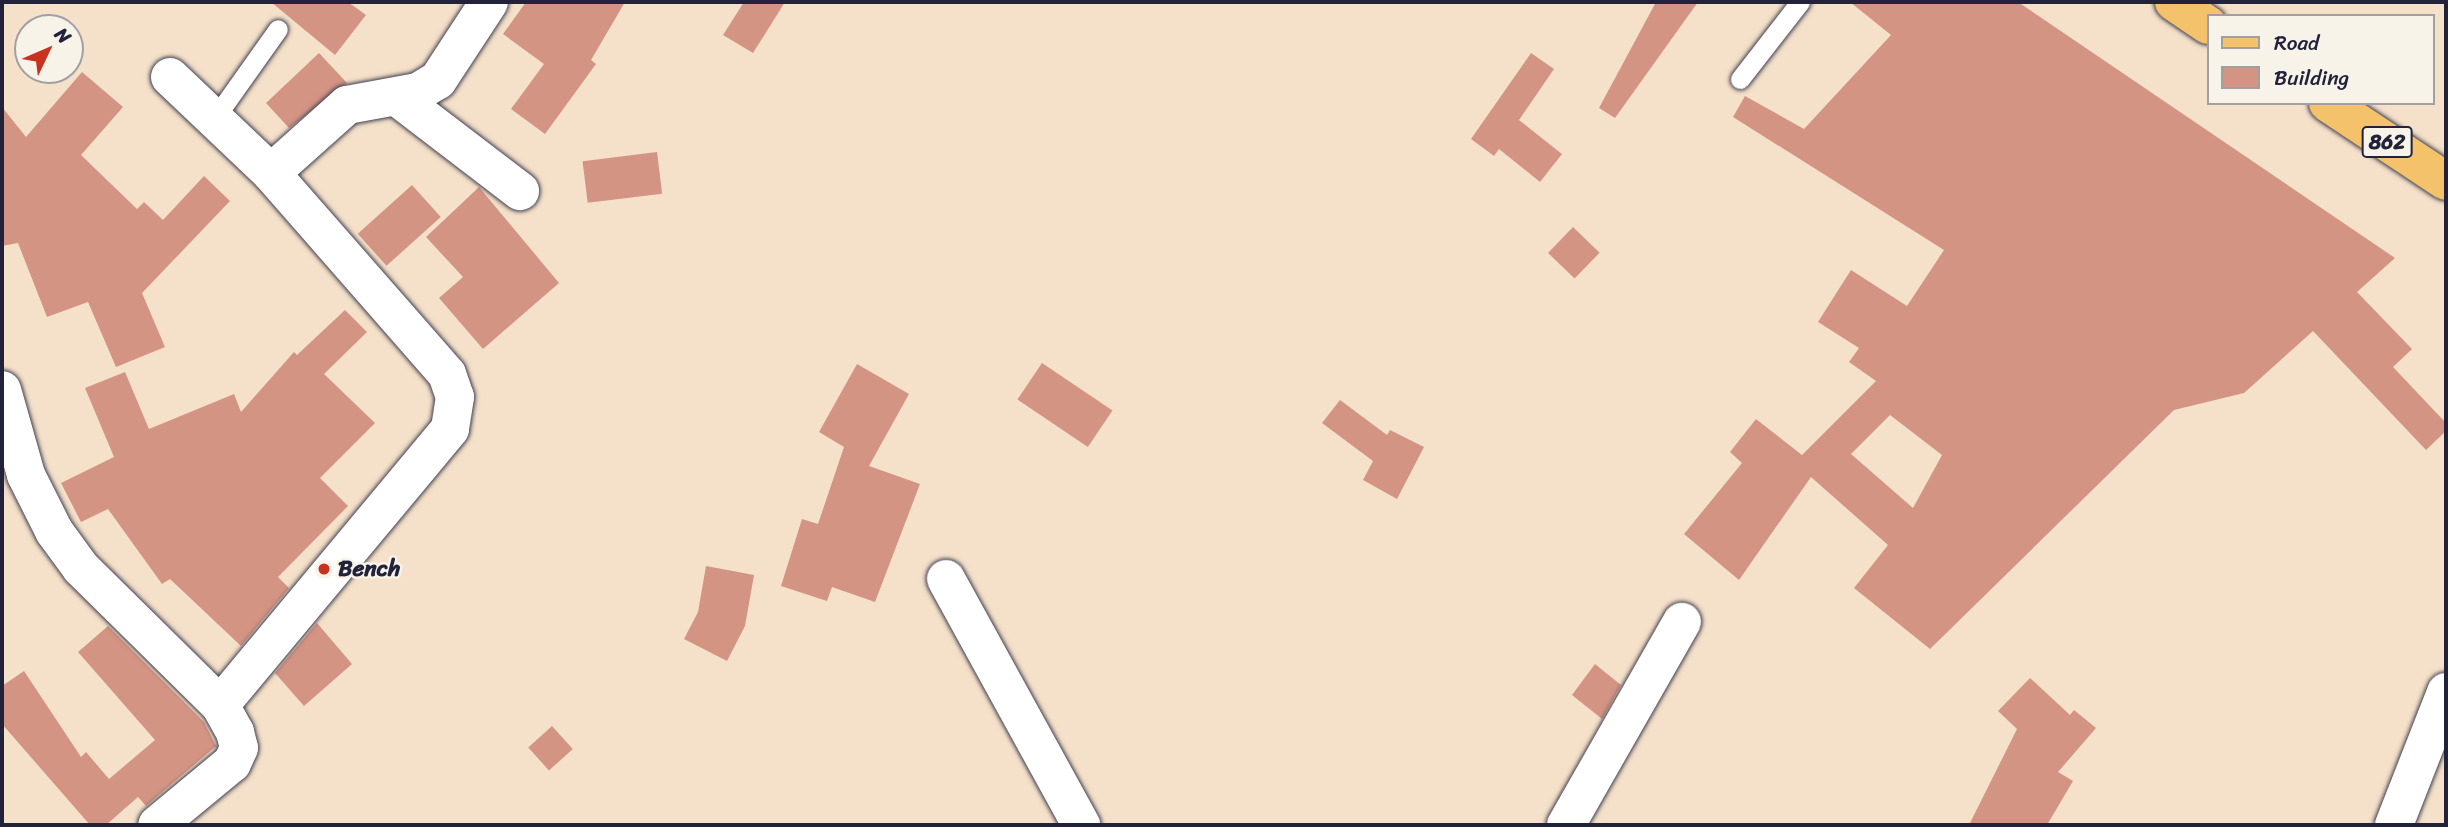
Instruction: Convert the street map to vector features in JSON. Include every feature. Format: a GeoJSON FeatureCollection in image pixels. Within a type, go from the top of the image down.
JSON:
{"type":"FeatureCollection","features":[{"type":"Feature","properties":{"kind":"main road"},"geometry":{"type":"LineString","coordinates":[[2174,2],[2206,23]]}},
{"type":"Feature","properties":{"kind":"main road","name":"862"},"geometry":{"type":"LineString","coordinates":[[2331,105],[2446,181]]}},
{"type":"Feature","properties":{"kind":"street"},"geometry":{"type":"LineString","coordinates":[[271,173],[348,106],[397,97],[438,80],[489,2]]}},
{"type":"Feature","properties":{"kind":"street"},"geometry":{"type":"LineString","coordinates":[[170,77],[271,173],[447,374],[455,397],[444,438],[368,521],[303,612],[220,705]]}},
{"type":"Feature","properties":{"kind":"street"},"geometry":{"type":"LineString","coordinates":[[397,97],[520,191]]}},
{"type":"Feature","properties":{"kind":"street"},"geometry":{"type":"LineString","coordinates":[[2,390],[26,475],[54,531],[81,569],[220,705],[237,740],[232,763],[157,825]]}},
{"type":"Feature","properties":{"kind":"street"},"geometry":{"type":"LineString","coordinates":[[946,579],[1081,825]]}},
{"type":"Feature","properties":{"kind":"street"},"geometry":{"type":"LineString","coordinates":[[1566,825],[1682,622]]}},
{"type":"Feature","properties":{"kind":"street"},"geometry":{"type":"LineString","coordinates":[[2394,825],[2446,692]]}},
{"type":"Feature","properties":{"kind":"lane"},"geometry":{"type":"LineString","coordinates":[[1740,79],[1800,2]]}},
{"type":"Feature","properties":{"kind":"lane"},"geometry":{"type":"LineString","coordinates":[[214,119],[278,29]]}},
{"type":"Feature","properties":{"kind":"building"},"geometry":{"type":"Polygon","coordinates":[[[271,2],[348,2],[366,15],[335,55],[271,2]]]}},
{"type":"Feature","properties":{"kind":"building"},"geometry":{"type":"Polygon","coordinates":[[[526,2],[625,2],[591,60],[596,64],[545,134],[511,109],[544,64],[503,34],[526,2]]]}},
{"type":"Feature","properties":{"kind":"building"},"geometry":{"type":"Polygon","coordinates":[[[744,2],[785,2],[753,53],[723,35],[744,2]]]}},
{"type":"Feature","properties":{"kind":"building"},"geometry":{"type":"Polygon","coordinates":[[[1656,2],[1698,2],[1615,118],[1599,108],[1656,2]]]}},
{"type":"Feature","properties":{"kind":"building"},"geometry":{"type":"Polygon","coordinates":[[[1850,2],[2018,2],[2395,258],[2357,292],[2412,349],[2393,367],[2446,423],[2446,431],[2426,450],[2313,331],[2244,393],[2174,410],[1930,649],[1854,588],[1888,545],[1811,477],[1739,580],[1684,534],[1742,463],[1730,452],[1756,419],[1802,455],[1876,381],[1849,362],[1859,348],[1818,322],[1851,270],[1907,306],[1944,250],[1733,117],[1745,96],[1804,129],[1891,35],[1850,2]],[[1890,415],[1851,454],[1913,508],[1942,455],[1890,415]]]}},
{"type":"Feature","properties":{"kind":"building"},"geometry":{"type":"Polygon","coordinates":[[[319,53],[347,83],[289,128],[266,103],[319,53]]]}},
{"type":"Feature","properties":{"kind":"building"},"geometry":{"type":"Polygon","coordinates":[[[1531,53],[1554,69],[1519,120],[1562,154],[1540,182],[1499,149],[1494,156],[1471,139],[1531,53]]]}},
{"type":"Feature","properties":{"kind":"building"},"geometry":{"type":"Polygon","coordinates":[[[84,74],[123,107],[81,155],[137,209],[144,202],[163,220],[204,176],[230,201],[142,293],[165,347],[116,367],[88,302],[47,317],[18,243],[2,246],[2,107],[26,137],[72,84],[84,84],[84,74]]]}},
{"type":"Feature","properties":{"kind":"building"},"geometry":{"type":"Polygon","coordinates":[[[657,152],[662,194],[588,203],[583,161],[657,152]]]}},
{"type":"Feature","properties":{"kind":"building"},"geometry":{"type":"Polygon","coordinates":[[[412,185],[441,217],[387,266],[358,234],[412,185]]]}},
{"type":"Feature","properties":{"kind":"building"},"geometry":{"type":"Polygon","coordinates":[[[479,187],[559,283],[483,349],[439,298],[463,277],[426,237],[479,187]]]}},
{"type":"Feature","properties":{"kind":"building"},"geometry":{"type":"Polygon","coordinates":[[[1573,227],[1600,253],[1575,279],[1548,253],[1573,227]]]}},
{"type":"Feature","properties":{"kind":"building"},"geometry":{"type":"Polygon","coordinates":[[[345,310],[367,332],[324,374],[375,423],[320,478],[348,506],[278,577],[289,588],[241,646],[170,579],[162,584],[108,509],[81,522],[61,483],[114,457],[85,388],[125,372],[149,429],[234,394],[241,412],[294,352],[297,355],[345,310]]]}},
{"type":"Feature","properties":{"kind":"building"},"geometry":{"type":"Polygon","coordinates":[[[1042,363],[1112,411],[1088,447],[1017,399],[1042,363]]]}},
{"type":"Feature","properties":{"kind":"building"},"geometry":{"type":"Polygon","coordinates":[[[857,364],[909,394],[869,466],[920,484],[875,602],[832,587],[827,601],[781,586],[802,519],[818,524],[844,447],[819,432],[857,364]]]}},
{"type":"Feature","properties":{"kind":"building"},"geometry":{"type":"Polygon","coordinates":[[[1340,400],[1387,435],[1390,430],[1424,447],[1397,499],[1363,480],[1373,461],[1322,423],[1340,400]]]}},
{"type":"Feature","properties":{"kind":"building"},"geometry":{"type":"Polygon","coordinates":[[[706,566],[754,575],[745,626],[727,661],[684,639],[698,612],[706,566]]]}},
{"type":"Feature","properties":{"kind":"building"},"geometry":{"type":"Polygon","coordinates":[[[317,623],[352,664],[304,706],[275,673],[317,623]]]}},
{"type":"Feature","properties":{"kind":"building"},"geometry":{"type":"Polygon","coordinates":[[[108,626],[204,722],[216,746],[146,806],[138,797],[106,825],[90,825],[2,724],[2,686],[24,671],[81,757],[86,752],[109,779],[155,740],[78,652],[108,626]]]}},
{"type":"Feature","properties":{"kind":"building"},"geometry":{"type":"Polygon","coordinates":[[[1595,664],[1621,685],[1602,719],[1572,695],[1595,664]]]}},
{"type":"Feature","properties":{"kind":"building"},"geometry":{"type":"Polygon","coordinates":[[[2030,678],[2070,715],[2074,710],[2096,728],[2058,772],[2073,781],[2047,825],[1969,825],[2017,729],[1998,711],[2030,678]]]}},
{"type":"Feature","properties":{"kind":"building"},"geometry":{"type":"Polygon","coordinates":[[[552,726],[573,749],[549,770],[528,747],[552,726]]]}},
{"type":"Feature","properties":{"kind":"place","name":"Bench"},"geometry":{"type":"Point","coordinates":[324,569]}}]}
